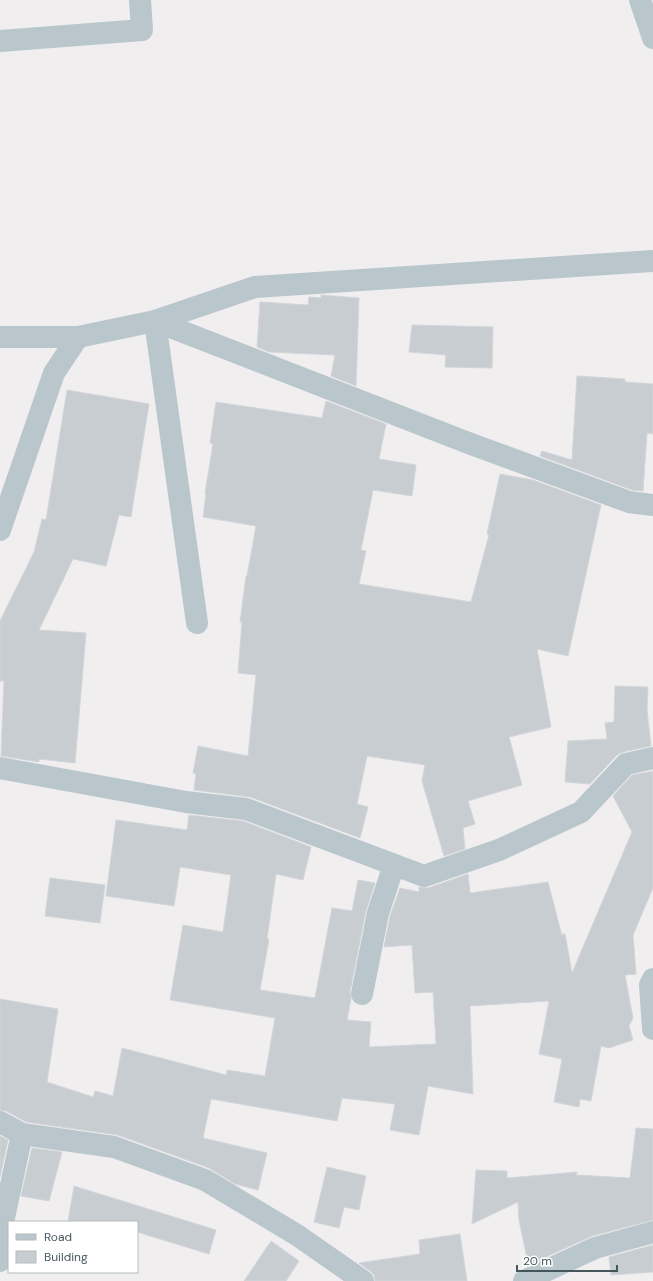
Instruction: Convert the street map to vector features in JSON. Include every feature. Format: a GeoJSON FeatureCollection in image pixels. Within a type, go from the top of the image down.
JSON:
{"type":"FeatureCollection","features":[{"type":"Feature","properties":{"kind":"street"},"geometry":{"type":"LineString","coordinates":[[0,41],[142,30],[140,0]]}},
{"type":"Feature","properties":{"kind":"street"},"geometry":{"type":"LineString","coordinates":[[640,0],[653,38]]}},
{"type":"Feature","properties":{"kind":"street"},"geometry":{"type":"LineString","coordinates":[[0,337],[78,337],[155,322],[255,287],[653,261]]}},
{"type":"Feature","properties":{"kind":"street"},"geometry":{"type":"LineString","coordinates":[[155,322],[478,447],[629,502],[653,505]]}},
{"type":"Feature","properties":{"kind":"street"},"geometry":{"type":"LineString","coordinates":[[155,322],[196,623]]}},
{"type":"Feature","properties":{"kind":"street"},"geometry":{"type":"LineString","coordinates":[[0,530],[54,373],[78,337]]}},
{"type":"Feature","properties":{"kind":"street"},"geometry":{"type":"LineString","coordinates":[[0,768],[186,802],[246,809],[424,876],[499,850],[581,812],[626,764],[653,758]]}},
{"type":"Feature","properties":{"kind":"street"},"geometry":{"type":"LineString","coordinates":[[362,994],[378,913],[394,865]]}},
{"type":"Feature","properties":{"kind":"street"},"geometry":{"type":"LineString","coordinates":[[653,979],[650,985],[653,1029]]}},
{"type":"Feature","properties":{"kind":"street"},"geometry":{"type":"LineString","coordinates":[[0,1122],[22,1134],[114,1147],[205,1180],[297,1235],[363,1281]]}},
{"type":"Feature","properties":{"kind":"street"},"geometry":{"type":"LineString","coordinates":[[0,1261],[2,1227],[22,1134]]}},
{"type":"Feature","properties":{"kind":"street"},"geometry":{"type":"LineString","coordinates":[[524,1281],[595,1248],[653,1232]]}},
{"type":"Feature","properties":{"kind":"building"},"geometry":{"type":"Polygon","coordinates":[[[321,295],[359,298],[356,386],[331,376],[335,355],[269,352],[257,347],[260,302],[308,305],[309,297],[321,298],[321,295]]]}},
{"type":"Feature","properties":{"kind":"building"},"geometry":{"type":"Polygon","coordinates":[[[412,325],[493,327],[492,368],[445,367],[446,355],[409,352],[412,325]]]}},
{"type":"Feature","properties":{"kind":"building"},"geometry":{"type":"Polygon","coordinates":[[[577,376],[625,379],[625,382],[653,384],[653,434],[647,433],[643,491],[632,490],[540,456],[542,451],[572,460],[577,376]]]}},
{"type":"Feature","properties":{"kind":"building"},"geometry":{"type":"Polygon","coordinates":[[[67,390],[149,404],[131,517],[119,515],[106,566],[73,559],[39,630],[86,633],[75,763],[39,759],[39,762],[1,756],[4,681],[0,681],[0,621],[34,552],[42,519],[46,520],[67,390]]]}},
{"type":"Feature","properties":{"kind":"building"},"geometry":{"type":"Polygon","coordinates":[[[326,401],[386,424],[379,459],[416,465],[412,496],[373,490],[361,550],[366,551],[359,584],[471,602],[489,535],[487,534],[500,474],[533,480],[601,505],[568,656],[537,649],[551,727],[509,737],[522,785],[468,801],[475,824],[463,828],[465,849],[444,856],[422,781],[425,765],[367,756],[357,804],[368,807],[360,838],[250,797],[194,790],[196,774],[193,773],[198,746],[248,756],[256,675],[238,673],[242,622],[240,622],[246,576],[256,526],[203,517],[205,493],[213,444],[210,443],[216,402],[322,418],[326,401]]]}},
{"type":"Feature","properties":{"kind":"building"},"geometry":{"type":"Polygon","coordinates":[[[615,686],[648,687],[647,710],[651,746],[623,752],[617,755],[590,784],[565,782],[568,741],[607,739],[605,723],[614,722],[615,686]]]}},
{"type":"Feature","properties":{"kind":"building"},"geometry":{"type":"Polygon","coordinates":[[[653,771],[653,888],[633,935],[636,974],[625,975],[633,1018],[629,1026],[633,1040],[609,1048],[601,1046],[591,1101],[580,1099],[579,1107],[554,1102],[562,1059],[539,1054],[549,1001],[470,1006],[473,1094],[428,1086],[419,1135],[390,1130],[395,1104],[342,1098],[337,1121],[211,1099],[203,1138],[267,1153],[258,1190],[235,1184],[209,1168],[118,1135],[26,1122],[6,1111],[0,1110],[0,999],[58,1009],[47,1082],[93,1097],[95,1091],[113,1096],[122,1048],[226,1075],[227,1070],[265,1076],[275,1018],[170,1000],[183,925],[223,932],[231,875],[180,867],[174,906],[106,896],[116,820],[187,830],[189,815],[243,821],[311,847],[303,880],[276,874],[267,939],[269,939],[260,990],[315,998],[332,908],[352,911],[358,880],[375,883],[366,911],[350,992],[351,999],[347,1020],[371,1022],[369,1047],[436,1044],[433,992],[415,993],[412,945],[384,947],[390,916],[400,888],[419,892],[419,887],[428,888],[468,874],[470,893],[548,882],[562,936],[562,934],[565,934],[572,973],[632,832],[613,796],[632,775],[653,771]]]}},
{"type":"Feature","properties":{"kind":"building"},"geometry":{"type":"Polygon","coordinates":[[[50,878],[105,885],[100,923],[45,916],[50,878]]]}},
{"type":"Feature","properties":{"kind":"building"},"geometry":{"type":"Polygon","coordinates":[[[636,1128],[653,1129],[653,1220],[592,1236],[537,1261],[528,1263],[519,1220],[518,1202],[472,1224],[476,1170],[507,1171],[507,1178],[577,1172],[576,1175],[630,1178],[636,1128]]]}},
{"type":"Feature","properties":{"kind":"building"},"geometry":{"type":"Polygon","coordinates":[[[0,1136],[8,1140],[0,1177],[0,1136]]]}},
{"type":"Feature","properties":{"kind":"building"},"geometry":{"type":"Polygon","coordinates":[[[32,1148],[62,1152],[49,1201],[21,1196],[32,1148]]]}},
{"type":"Feature","properties":{"kind":"building"},"geometry":{"type":"Polygon","coordinates":[[[327,1167],[366,1176],[359,1210],[344,1207],[339,1228],[314,1222],[327,1167]]]}},
{"type":"Feature","properties":{"kind":"building"},"geometry":{"type":"Polygon","coordinates":[[[74,1186],[216,1230],[209,1254],[138,1232],[138,1221],[68,1221],[74,1186]]]}},
{"type":"Feature","properties":{"kind":"building"},"geometry":{"type":"Polygon","coordinates":[[[460,1234],[467,1281],[375,1281],[374,1275],[359,1263],[420,1254],[419,1240],[460,1234]]]}},
{"type":"Feature","properties":{"kind":"building"},"geometry":{"type":"Polygon","coordinates":[[[271,1241],[299,1261],[286,1281],[244,1281],[271,1241]]]}},
{"type":"Feature","properties":{"kind":"building"},"geometry":{"type":"Polygon","coordinates":[[[653,1245],[653,1272],[611,1275],[609,1257],[653,1245]]]}}]}
